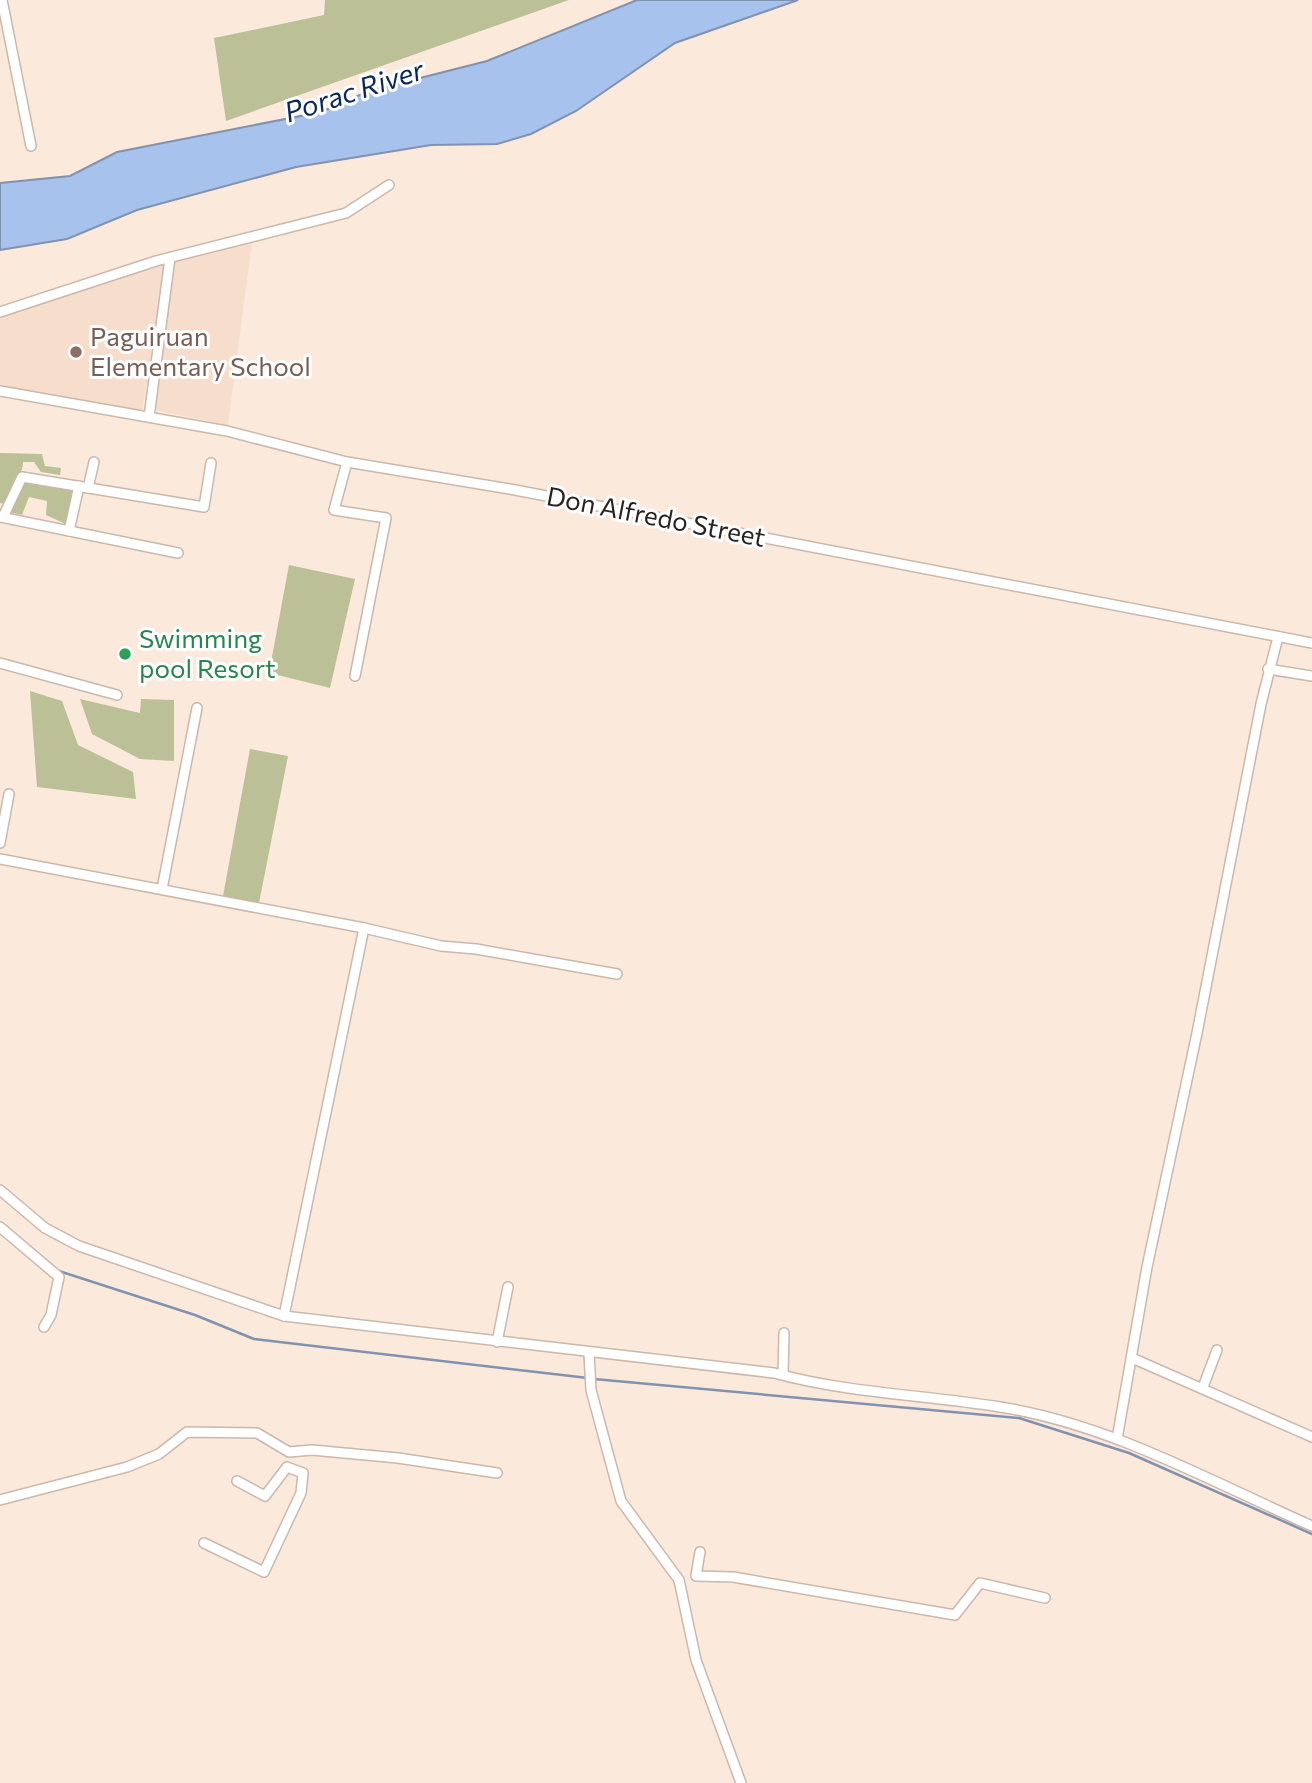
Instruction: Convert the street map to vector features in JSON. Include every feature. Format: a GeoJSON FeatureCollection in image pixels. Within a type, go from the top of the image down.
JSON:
{"type":"FeatureCollection","features":[{"type":"Feature","properties":{"kind":"street"},"geometry":{"type":"LineString","coordinates":[[2,0],[31,146]]}},
{"type":"Feature","properties":{"kind":"street"},"geometry":{"type":"LineString","coordinates":[[0,312],[170,258],[346,213],[389,185]]}},
{"type":"Feature","properties":{"kind":"street"},"geometry":{"type":"LineString","coordinates":[[149,417],[170,258]]}},
{"type":"Feature","properties":{"kind":"street","name":"Don Alfredo Street"},"geometry":{"type":"LineString","coordinates":[[0,391],[227,431],[347,462],[510,489],[1312,643]]}},
{"type":"Feature","properties":{"kind":"street"},"geometry":{"type":"LineString","coordinates":[[347,462],[334,510],[386,518],[355,676]]}},
{"type":"Feature","properties":{"kind":"street"},"geometry":{"type":"LineString","coordinates":[[69,531],[94,463]]}},
{"type":"Feature","properties":{"kind":"street"},"geometry":{"type":"LineString","coordinates":[[178,553],[2,517],[22,477],[204,508],[211,463]]}},
{"type":"Feature","properties":{"kind":"street"},"geometry":{"type":"LineString","coordinates":[[1117,1439],[1147,1267],[1197,1033],[1268,669],[1278,637]]}},
{"type":"Feature","properties":{"kind":"street"},"geometry":{"type":"LineString","coordinates":[[0,663],[117,695]]}},
{"type":"Feature","properties":{"kind":"street"},"geometry":{"type":"LineString","coordinates":[[1268,669],[1312,676]]}},
{"type":"Feature","properties":{"kind":"street"},"geometry":{"type":"LineString","coordinates":[[162,889],[197,708]]}},
{"type":"Feature","properties":{"kind":"street"},"geometry":{"type":"LineString","coordinates":[[0,843],[9,794]]}},
{"type":"Feature","properties":{"kind":"street"},"geometry":{"type":"LineString","coordinates":[[0,859],[364,928],[442,946],[476,948],[617,974]]}},
{"type":"Feature","properties":{"kind":"street"},"geometry":{"type":"LineString","coordinates":[[284,1316],[364,928]]}},
{"type":"Feature","properties":{"kind":"street"},"geometry":{"type":"LineString","coordinates":[[0,1191],[45,1228],[79,1246],[284,1316],[497,1342],[590,1357],[783,1375],[1001,1407],[1117,1439],[1312,1526]]}},
{"type":"Feature","properties":{"kind":"street"},"geometry":{"type":"LineString","coordinates":[[0,1227],[59,1277],[51,1315],[44,1327]]}},
{"type":"Feature","properties":{"kind":"street"},"geometry":{"type":"LineString","coordinates":[[497,1342],[508,1287]]}},
{"type":"Feature","properties":{"kind":"street"},"geometry":{"type":"LineString","coordinates":[[783,1375],[785,1333]]}},
{"type":"Feature","properties":{"kind":"street"},"geometry":{"type":"LineString","coordinates":[[1203,1387],[1217,1350]]}},
{"type":"Feature","properties":{"kind":"street"},"geometry":{"type":"LineString","coordinates":[[590,1357],[591,1380],[621,1501],[679,1580],[696,1660],[741,1783]]}},
{"type":"Feature","properties":{"kind":"street"},"geometry":{"type":"LineString","coordinates":[[1132,1358],[1312,1437]]}},
{"type":"Feature","properties":{"kind":"street"},"geometry":{"type":"LineString","coordinates":[[0,1501],[127,1467],[159,1454],[187,1432],[257,1433],[289,1452],[312,1450],[398,1458],[497,1473]]}},
{"type":"Feature","properties":{"kind":"street"},"geometry":{"type":"LineString","coordinates":[[204,1543],[264,1572],[302,1493],[303,1473],[287,1467],[265,1496],[237,1481]]}},
{"type":"Feature","properties":{"kind":"street"},"geometry":{"type":"LineString","coordinates":[[700,1552],[696,1576],[733,1577],[955,1615],[980,1583],[1045,1598]]}},
{"type":"Feature","properties":{"kind":"shaded area"},"geometry":{"type":"Polygon","coordinates":[[[252,242],[228,425],[149,409],[173,261],[252,242]]]}},
{"type":"Feature","properties":{"kind":"shaded area","name":"Paguiruan Elementary School"},"geometry":{"type":"Polygon","coordinates":[[[166,263],[142,411],[0,386],[0,319],[10,313],[166,263]]]}},
{"type":"Feature","properties":{"kind":"green space"},"geometry":{"type":"Polygon","coordinates":[[[325,0],[569,0],[226,121],[214,38],[324,15],[325,0]]]}},
{"type":"Feature","properties":{"kind":"green space"},"geometry":{"type":"Polygon","coordinates":[[[0,453],[42,454],[45,466],[61,468],[60,475],[41,472],[34,462],[23,462],[21,473],[4,504],[0,503],[0,453]]]}},
{"type":"Feature","properties":{"kind":"green space"},"geometry":{"type":"Polygon","coordinates":[[[25,480],[74,490],[68,525],[46,515],[47,501],[29,497],[22,515],[9,512],[25,480]]]}},
{"type":"Feature","properties":{"kind":"green space"},"geometry":{"type":"Polygon","coordinates":[[[289,565],[355,579],[330,688],[269,673],[289,565]]]}},
{"type":"Feature","properties":{"kind":"green space"},"geometry":{"type":"Polygon","coordinates":[[[30,691],[62,701],[78,745],[133,772],[136,799],[37,787],[30,691]]]}},
{"type":"Feature","properties":{"kind":"green space"},"geometry":{"type":"Polygon","coordinates":[[[80,699],[140,713],[141,699],[174,700],[174,761],[140,759],[92,734],[80,699]]]}},
{"type":"Feature","properties":{"kind":"green space"},"geometry":{"type":"Polygon","coordinates":[[[250,749],[288,756],[259,903],[223,896],[250,749]]]}},
{"type":"Feature","properties":{"kind":"water"},"geometry":{"type":"Polygon","coordinates":[[[637,0],[798,0],[675,43],[576,111],[531,134],[497,144],[431,145],[296,167],[137,210],[67,239],[0,250],[0,183],[70,176],[117,152],[321,112],[369,91],[487,61],[637,0]]]}},
{"type":"Feature","properties":{"kind":"waterway"},"geometry":{"type":"LineString","coordinates":[[59,1271],[195,1315],[254,1339],[588,1378]]}},
{"type":"Feature","properties":{"kind":"waterway"},"geometry":{"type":"LineString","coordinates":[[594,1379],[1019,1418],[1129,1453],[1312,1534]]}},
{"type":"Feature","properties":{"kind":"place","name":"Paguiruan Elementary School"},"geometry":{"type":"Point","coordinates":[76,352]}},
{"type":"Feature","properties":{"kind":"place","name":"Swimming pool Resort"},"geometry":{"type":"Point","coordinates":[125,654]}},
{"type":"Feature","properties":{"kind":"water label","name":"Porac River"},"geometry":{"type":"Point","coordinates":[354,91]}}]}
